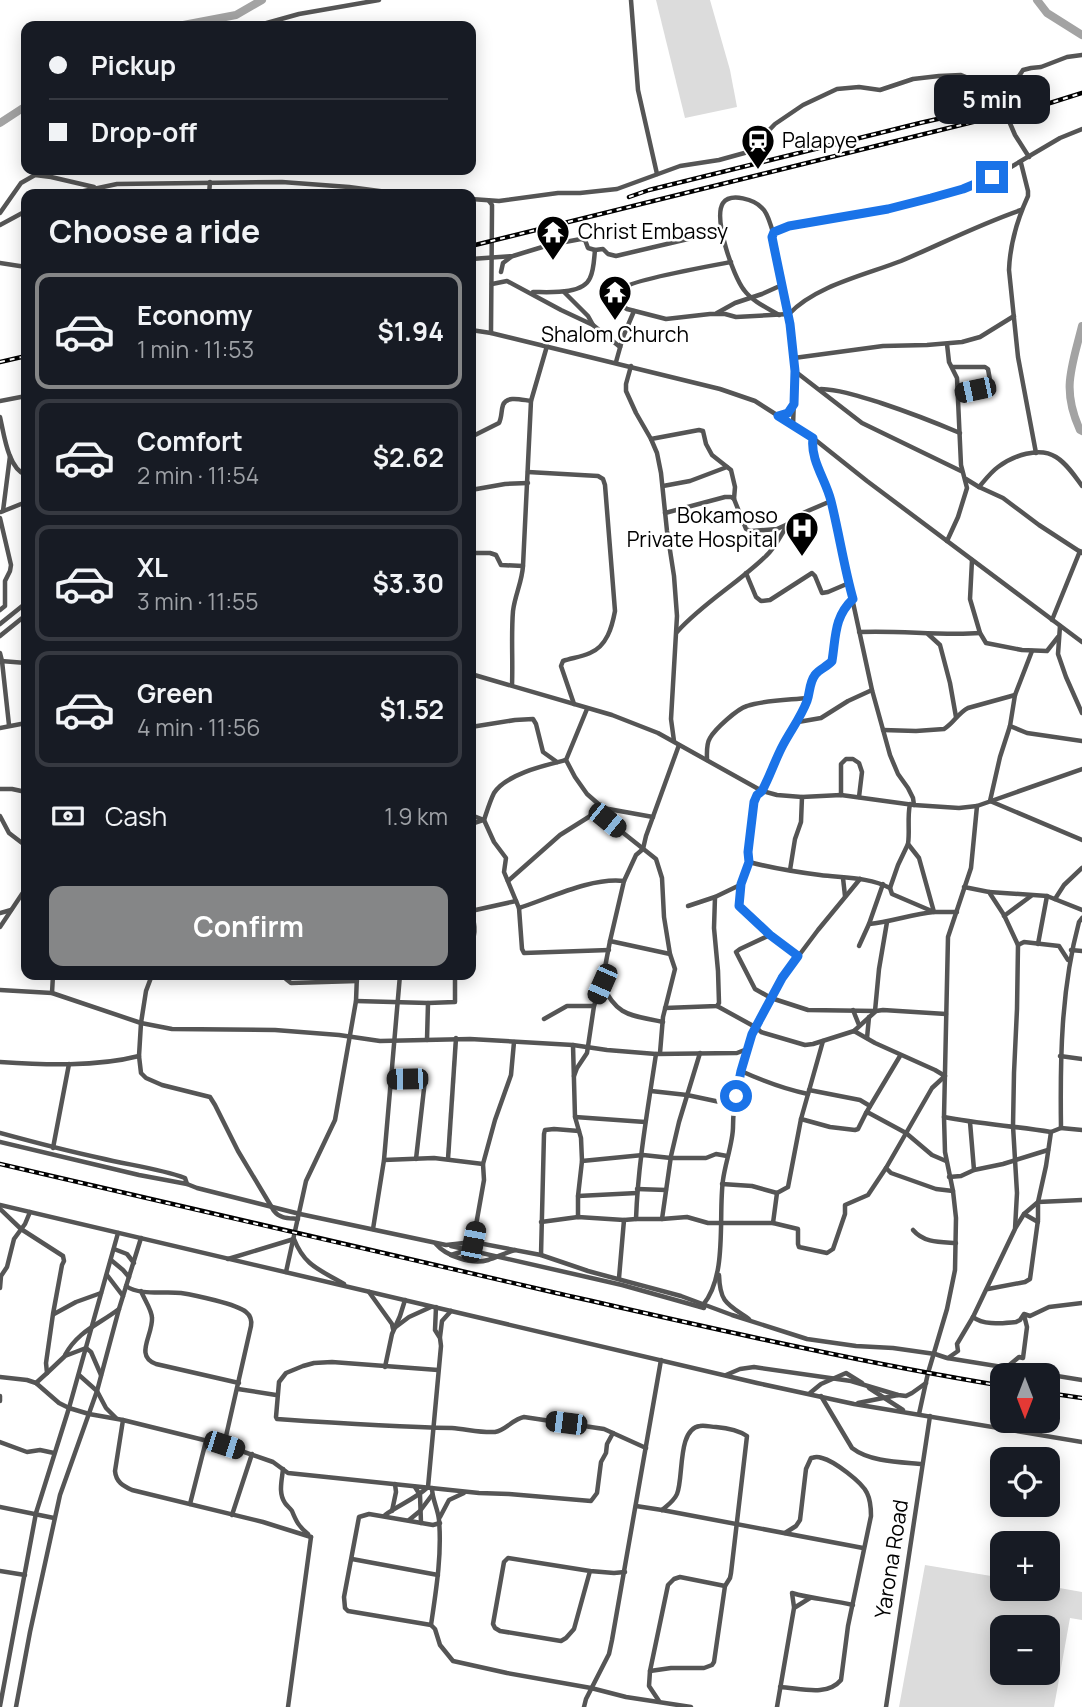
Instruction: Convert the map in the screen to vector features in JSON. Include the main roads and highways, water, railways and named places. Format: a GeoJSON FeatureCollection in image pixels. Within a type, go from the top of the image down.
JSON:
{"type":"FeatureCollection","features":[{"type":"Feature","properties":{"kind":"waterway"},"geometry":{"type":"LineString","coordinates":[[204,21],[236,15],[262,0]]}},
{"type":"Feature","properties":{"kind":"waterway"},"geometry":{"type":"LineString","coordinates":[[1037,0],[1047,13],[1082,35]]}},
{"type":"Feature","properties":{"kind":"waterway"},"geometry":{"type":"LineString","coordinates":[[0,123],[21,109]]}},
{"type":"Feature","properties":{"kind":"waterway"},"geometry":{"type":"LineString","coordinates":[[1082,326],[1070,378],[1071,402],[1082,431]]}},
{"type":"Feature","properties":{"kind":"railway"},"geometry":{"type":"LineString","coordinates":[[476,245],[1082,93]]}},
{"type":"Feature","properties":{"kind":"railway"},"geometry":{"type":"LineString","coordinates":[[629,197],[920,123],[942,118],[955,119]]}},
{"type":"Feature","properties":{"kind":"railway"},"geometry":{"type":"LineString","coordinates":[[0,362],[21,357]]}},
{"type":"Feature","properties":{"kind":"railway"},"geometry":{"type":"LineString","coordinates":[[0,1164],[721,1330],[890,1366],[990,1384]]}},
{"type":"Feature","properties":{"kind":"railway"},"geometry":{"type":"LineString","coordinates":[[1060,1395],[1082,1398]]}},
{"type":"Feature","properties":{"kind":"place","name":"Palapye"},"geometry":{"type":"Point","coordinates":[758,171]}},
{"type":"Feature","properties":{"kind":"place","name":"Christ Embassy"},"geometry":{"type":"Point","coordinates":[553,262]}},
{"type":"Feature","properties":{"kind":"place","name":"Shalom Church"},"geometry":{"type":"Point","coordinates":[615,322]}},
{"type":"Feature","properties":{"kind":"place","name":"Bokamoso Private Hospital"},"geometry":{"type":"Point","coordinates":[802,558]}}]}
